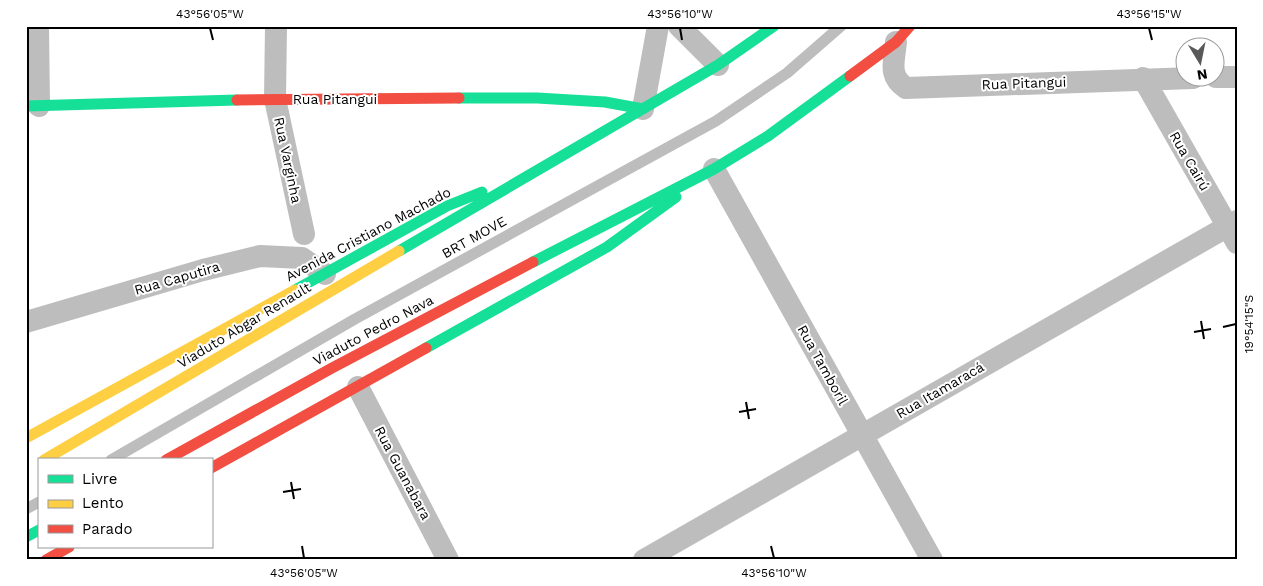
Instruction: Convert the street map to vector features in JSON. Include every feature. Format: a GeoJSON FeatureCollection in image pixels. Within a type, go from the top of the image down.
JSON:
{"type":"FeatureCollection","features":[{"type":"Feature","properties":{"kind":"main road","name":"Avenida Cristiano Machado"},"geometry":{"type":"LineString","coordinates":[[26,438],[447,206],[536,170],[718,65],[774,26]]}},
{"type":"Feature","properties":{"kind":"main road"},"geometry":{"type":"LineString","coordinates":[[212,467],[607,247],[714,169],[768,136],[903,34]]}},
{"type":"Feature","properties":{"kind":"main road","name":"Rua Pitangui"},"geometry":{"type":"LineString","coordinates":[[33,106],[275,99],[536,98],[605,102],[643,109]]}},
{"type":"Feature","properties":{"kind":"main road","name":"Viaduto Pedro Nava"},"geometry":{"type":"LineString","coordinates":[[170,458],[596,228],[714,169]]}},
{"type":"Feature","properties":{"kind":"main road","name":"Viaduto Abgar Renault"},"geometry":{"type":"LineString","coordinates":[[47,458],[536,170]]}},
{"type":"Feature","properties":{"kind":"main road"},"geometry":{"type":"LineString","coordinates":[[26,537],[38,531]]}},
{"type":"Feature","properties":{"kind":"main road"},"geometry":{"type":"LineString","coordinates":[[46,560],[67,548]]}},
{"type":"Feature","properties":{"kind":"street"},"geometry":{"type":"LineString","coordinates":[[33,106],[38,26]]}},
{"type":"Feature","properties":{"kind":"street","name":"Rua Varginha"},"geometry":{"type":"LineString","coordinates":[[276,26],[275,99],[304,234]]}},
{"type":"Feature","properties":{"kind":"street"},"geometry":{"type":"LineString","coordinates":[[643,109],[658,26]]}},
{"type":"Feature","properties":{"kind":"street"},"geometry":{"type":"LineString","coordinates":[[679,26],[718,65]]}},
{"type":"Feature","properties":{"kind":"street","name":"Rua Pitangui"},"geometry":{"type":"LineString","coordinates":[[903,34],[893,72],[897,82],[906,88],[1176,78]]}},
{"type":"Feature","properties":{"kind":"street","name":"Rua Cairú"},"geometry":{"type":"LineString","coordinates":[[1142,78],[1234,230]]}},
{"type":"Feature","properties":{"kind":"street","name":"Rua Tamboril"},"geometry":{"type":"LineString","coordinates":[[714,169],[932,560]]}},
{"type":"Feature","properties":{"kind":"street","name":"Rua Itamaracá"},"geometry":{"type":"LineString","coordinates":[[644,560],[862,435],[1234,230]]}},
{"type":"Feature","properties":{"kind":"street","name":"Rua Caputira"},"geometry":{"type":"LineString","coordinates":[[26,322],[203,270],[260,256],[302,258],[326,274]]}},
{"type":"Feature","properties":{"kind":"street","name":"Rua Guanabara"},"geometry":{"type":"LineString","coordinates":[[358,387],[448,560]]}},
{"type":"Feature","properties":{"kind":"lane","name":"BRT MOVE"},"geometry":{"type":"LineString","coordinates":[[114,458],[355,319],[716,121],[787,73],[841,26]]}},
{"type":"Feature","properties":{"kind":"lane"},"geometry":{"type":"LineString","coordinates":[[26,509],[38,503]]}},
{"type":"Feature","properties":{"kind":"traffic: fast"},"geometry":{"type":"LineString","coordinates":[[399,251],[718,65],[774,26]]}},
{"type":"Feature","properties":{"kind":"traffic: fast"},"geometry":{"type":"LineString","coordinates":[[533,262],[714,169],[768,136],[850,76]]}},
{"type":"Feature","properties":{"kind":"traffic: fast"},"geometry":{"type":"LineString","coordinates":[[459,98],[537,98],[605,102],[643,109]]}},
{"type":"Feature","properties":{"kind":"traffic: fast"},"geometry":{"type":"LineString","coordinates":[[26,106],[237,100]]}},
{"type":"Feature","properties":{"kind":"traffic: fast"},"geometry":{"type":"LineString","coordinates":[[295,290],[447,206],[482,192]]}},
{"type":"Feature","properties":{"kind":"traffic: fast"},"geometry":{"type":"LineString","coordinates":[[426,348],[607,247],[676,197]]}},
{"type":"Feature","properties":{"kind":"traffic: fast"},"geometry":{"type":"LineString","coordinates":[[26,537],[38,531]]}},
{"type":"Feature","properties":{"kind":"traffic: slow"},"geometry":{"type":"LineString","coordinates":[[47,458],[399,251]]}},
{"type":"Feature","properties":{"kind":"traffic: slow"},"geometry":{"type":"LineString","coordinates":[[26,438],[295,290]]}},
{"type":"Feature","properties":{"kind":"traffic: jam"},"geometry":{"type":"LineString","coordinates":[[850,76],[896,42],[910,26]]}},
{"type":"Feature","properties":{"kind":"traffic: jam"},"geometry":{"type":"LineString","coordinates":[[237,100],[459,98]]}},
{"type":"Feature","properties":{"kind":"traffic: jam"},"geometry":{"type":"LineString","coordinates":[[170,458],[332,368],[533,262]]}},
{"type":"Feature","properties":{"kind":"traffic: jam"},"geometry":{"type":"LineString","coordinates":[[212,467],[426,348]]}},
{"type":"Feature","properties":{"kind":"traffic: jam"},"geometry":{"type":"LineString","coordinates":[[46,560],[67,548]]}}]}
